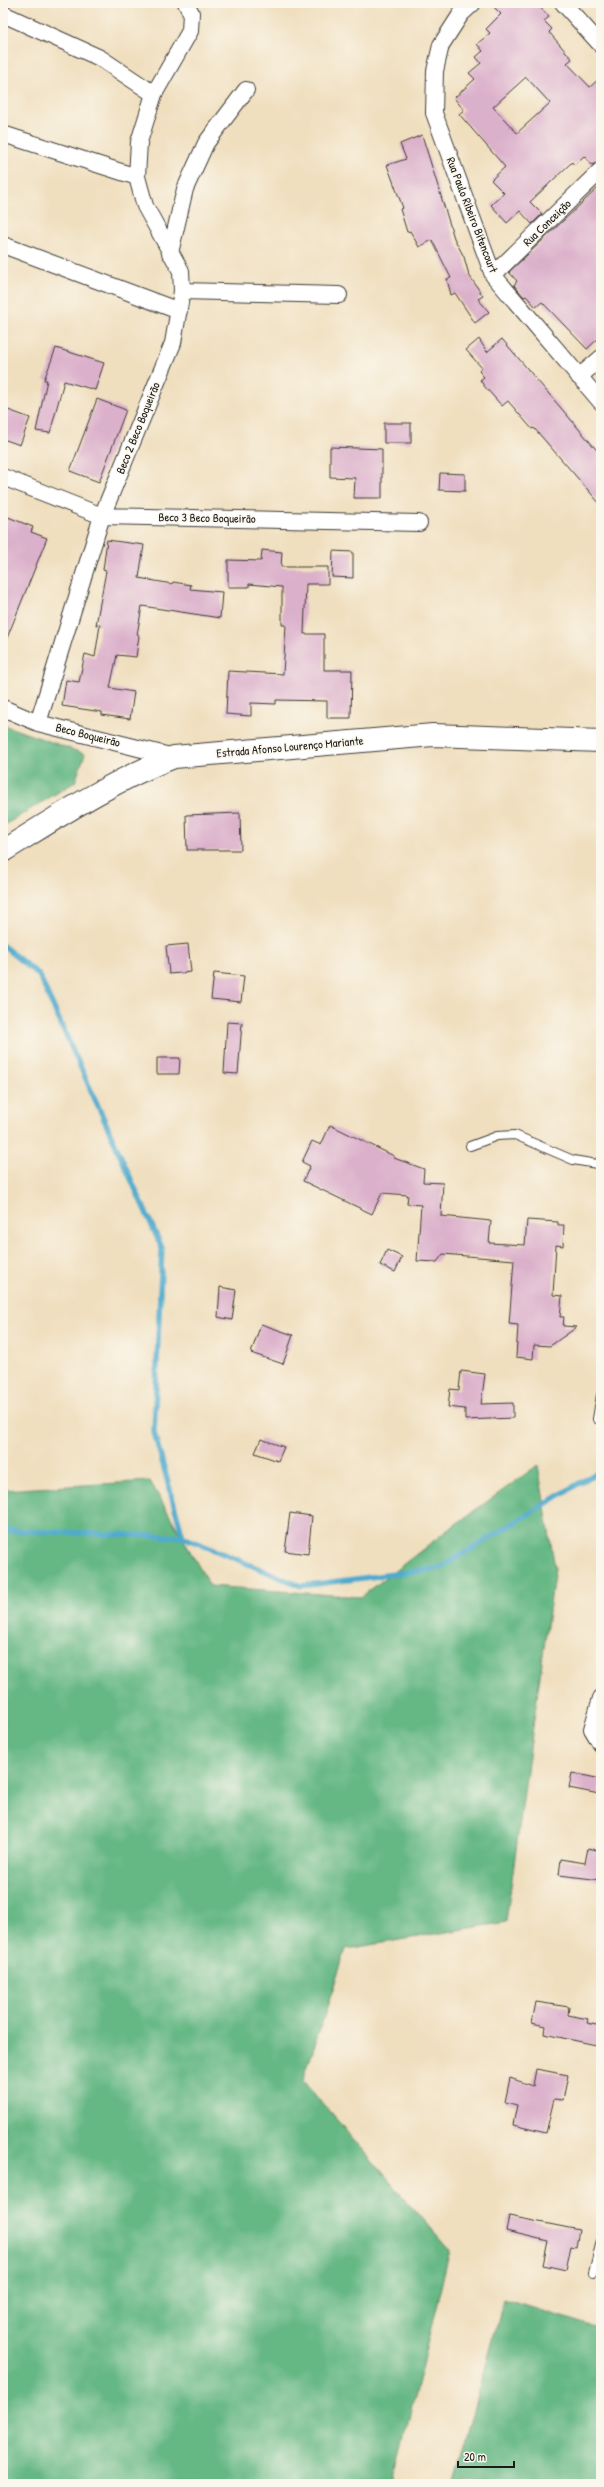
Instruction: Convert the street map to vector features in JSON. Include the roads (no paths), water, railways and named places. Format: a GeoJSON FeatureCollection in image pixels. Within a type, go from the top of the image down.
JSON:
{"type":"FeatureCollection","features":[{"type":"Feature","properties":{"kind":"main road","name":"Estrada Afonso Lourenço Mariante"},"geometry":{"type":"LineString","coordinates":[[3,850],[102,789],[140,769],[174,756],[433,735],[601,741]]}},
{"type":"Feature","properties":{"kind":"street","name":"Beco 2 Beco Boqueirão"},"geometry":{"type":"LineString","coordinates":[[38,723],[102,516],[173,343],[182,291],[180,271],[145,206],[137,177],[139,142],[154,94],[190,31],[191,13],[186,3]]}},
{"type":"Feature","properties":{"kind":"street","name":"Rua Paulo Ribeiro Bitencourt"},"geometry":{"type":"LineString","coordinates":[[473,3],[461,14],[441,45],[435,71],[434,113],[493,276],[601,402]]}},
{"type":"Feature","properties":{"kind":"street"},"geometry":{"type":"LineString","coordinates":[[562,3],[601,46]]}},
{"type":"Feature","properties":{"kind":"street"},"geometry":{"type":"LineString","coordinates":[[3,14],[100,58],[154,94]]}},
{"type":"Feature","properties":{"kind":"street"},"geometry":{"type":"LineString","coordinates":[[170,252],[185,189],[206,143],[246,90]]}},
{"type":"Feature","properties":{"kind":"street"},"geometry":{"type":"LineString","coordinates":[[3,134],[137,177]]}},
{"type":"Feature","properties":{"kind":"street","name":"Rua Conceição"},"geometry":{"type":"LineString","coordinates":[[493,276],[601,170]]}},
{"type":"Feature","properties":{"kind":"street"},"geometry":{"type":"LineString","coordinates":[[3,245],[179,311]]}},
{"type":"Feature","properties":{"kind":"street"},"geometry":{"type":"LineString","coordinates":[[182,291],[339,295]]}},
{"type":"Feature","properties":{"kind":"street"},"geometry":{"type":"LineString","coordinates":[[579,377],[601,358]]}},
{"type":"Feature","properties":{"kind":"street","name":"Beco 3 Beco Boqueirão"},"geometry":{"type":"LineString","coordinates":[[3,477],[102,516],[419,523]]}},
{"type":"Feature","properties":{"kind":"street","name":"Beco Boqueirão"},"geometry":{"type":"LineString","coordinates":[[3,708],[38,723],[174,756]]}},
{"type":"Feature","properties":{"kind":"street"},"geometry":{"type":"LineString","coordinates":[[601,1698],[592,1729],[601,1744]]}},
{"type":"Feature","properties":{"kind":"lane"},"geometry":{"type":"LineString","coordinates":[[470,1146],[497,1136],[515,1136],[573,1160],[597,1164],[601,1160]]}},
{"type":"Feature","properties":{"kind":"lane"},"geometry":{"type":"LineString","coordinates":[[597,1419],[601,1395]]}},
{"type":"Feature","properties":{"kind":"lane"},"geometry":{"type":"LineString","coordinates":[[594,2273],[601,2241]]}},
{"type":"Feature","properties":{"kind":"waterway"},"geometry":{"type":"LineString","coordinates":[[3,946],[39,975],[162,1248],[154,1432],[183,1537]]}},
{"type":"Feature","properties":{"kind":"waterway"},"geometry":{"type":"LineString","coordinates":[[3,1530],[183,1537],[301,1586],[440,1568],[601,1470]]}}]}
